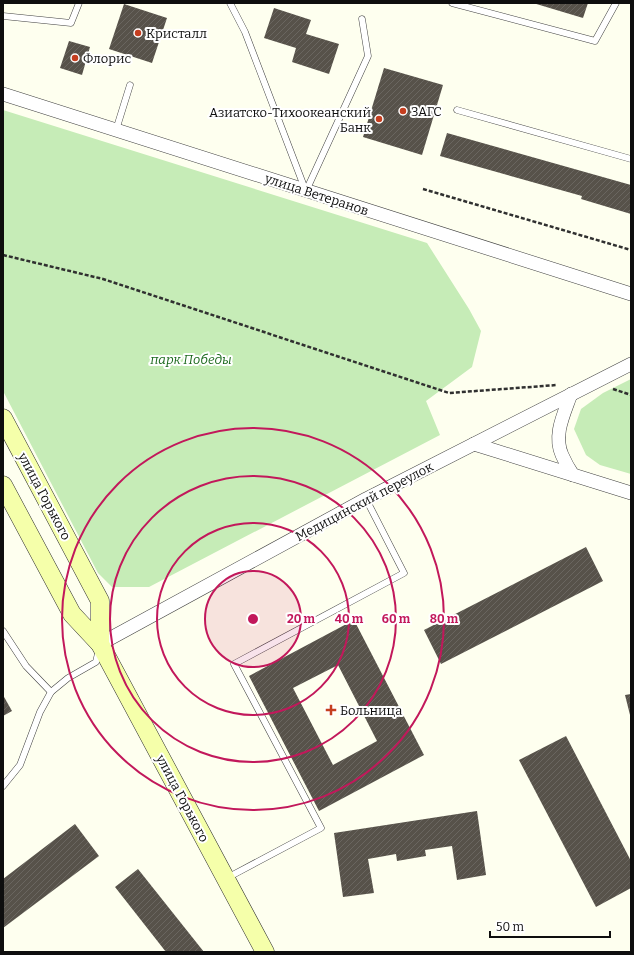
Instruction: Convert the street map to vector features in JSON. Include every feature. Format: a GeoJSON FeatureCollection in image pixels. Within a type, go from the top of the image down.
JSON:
{"type":"FeatureCollection","features":[{"type":"Feature","properties":{"kind":"main road","name":"улица Горького"},"geometry":{"type":"LineString","coordinates":[[3,418],[100,601],[100,644]]}},
{"type":"Feature","properties":{"kind":"main road","name":"улица Горького"},"geometry":{"type":"LineString","coordinates":[[3,485],[72,614],[100,644],[265,952]]}},
{"type":"Feature","properties":{"kind":"street","name":"улица Ветеранов"},"geometry":{"type":"LineString","coordinates":[[3,94],[631,294]]}},
{"type":"Feature","properties":{"kind":"street","name":"Медицинский переулок"},"geometry":{"type":"LineString","coordinates":[[100,644],[366,499],[474,444],[568,389],[595,382],[631,364]]}},
{"type":"Feature","properties":{"kind":"street"},"geometry":{"type":"LineString","coordinates":[[568,389],[559,428],[558,441],[562,455],[573,475]]}},
{"type":"Feature","properties":{"kind":"street"},"geometry":{"type":"LineString","coordinates":[[474,444],[631,493]]}},
{"type":"Feature","properties":{"kind":"lane"},"geometry":{"type":"LineString","coordinates":[[3,17],[71,23],[79,3]]}},
{"type":"Feature","properties":{"kind":"lane"},"geometry":{"type":"LineString","coordinates":[[230,3],[245,32],[306,191]]}},
{"type":"Feature","properties":{"kind":"lane"},"geometry":{"type":"LineString","coordinates":[[452,3],[595,41],[616,3]]}},
{"type":"Feature","properties":{"kind":"lane"},"geometry":{"type":"LineString","coordinates":[[306,191],[368,56],[362,19]]}},
{"type":"Feature","properties":{"kind":"lane"},"geometry":{"type":"LineString","coordinates":[[116,130],[130,85]]}},
{"type":"Feature","properties":{"kind":"lane"},"geometry":{"type":"LineString","coordinates":[[457,110],[631,159]]}},
{"type":"Feature","properties":{"kind":"lane"},"geometry":{"type":"LineString","coordinates":[[226,879],[321,828],[234,664],[404,573],[366,499]]}},
{"type":"Feature","properties":{"kind":"lane"},"geometry":{"type":"LineString","coordinates":[[3,631],[26,666],[51,692]]}},
{"type":"Feature","properties":{"kind":"lane"},"geometry":{"type":"LineString","coordinates":[[3,786],[20,764],[40,712],[51,692],[68,678],[96,662],[100,644]]}},
{"type":"Feature","properties":{"kind":"path"},"geometry":{"type":"LineString","coordinates":[[423,188],[631,250]]}},
{"type":"Feature","properties":{"kind":"path"},"geometry":{"type":"LineString","coordinates":[[3,255],[103,279],[449,393],[568,389]]}},
{"type":"Feature","properties":{"kind":"path"},"geometry":{"type":"LineString","coordinates":[[595,382],[631,395]]}},
{"type":"Feature","properties":{"kind":"green space","name":"парк Победы"},"geometry":{"type":"Polygon","coordinates":[[[3,110],[427,243],[469,309],[481,331],[472,367],[426,401],[440,435],[149,587],[112,587],[98,573],[3,391],[3,110]]]}},
{"type":"Feature","properties":{"kind":"green space"},"geometry":{"type":"Polygon","coordinates":[[[631,379],[631,474],[600,465],[586,455],[574,429],[581,409],[603,393],[631,379]]]}},
{"type":"Feature","properties":{"kind":"building"},"geometry":{"type":"Polygon","coordinates":[[[533,3],[588,3],[583,18],[533,3]]]}},
{"type":"Feature","properties":{"kind":"building","name":"Кристалл"},"geometry":{"type":"Polygon","coordinates":[[[124,4],[167,18],[152,63],[109,49],[124,4]]]}},
{"type":"Feature","properties":{"kind":"building"},"geometry":{"type":"Polygon","coordinates":[[[274,8],[311,20],[306,34],[339,44],[329,74],[292,62],[296,48],[264,38],[274,8]]]}},
{"type":"Feature","properties":{"kind":"building","name":"Флорис"},"geometry":{"type":"Polygon","coordinates":[[[69,41],[90,47],[82,75],[60,68],[69,41]]]}},
{"type":"Feature","properties":{"kind":"building","name":"ЗАГС"},"geometry":{"type":"Polygon","coordinates":[[[384,68],[443,85],[422,155],[363,137],[384,68]]]}},
{"type":"Feature","properties":{"kind":"building"},"geometry":{"type":"Polygon","coordinates":[[[447,133],[631,185],[631,214],[581,199],[582,196],[440,156],[447,133]]]}},
{"type":"Feature","properties":{"kind":"building"},"geometry":{"type":"Polygon","coordinates":[[[586,547],[603,581],[441,664],[424,630],[586,547]]]}},
{"type":"Feature","properties":{"kind":"building"},"geometry":{"type":"Polygon","coordinates":[[[354,620],[424,755],[319,811],[249,676],[354,620]],[[338,665],[293,688],[333,765],[377,741],[338,665]]]}},
{"type":"Feature","properties":{"kind":"building"},"geometry":{"type":"Polygon","coordinates":[[[631,694],[631,715],[630,715],[625,695],[631,694]]]}},
{"type":"Feature","properties":{"kind":"building"},"geometry":{"type":"Polygon","coordinates":[[[3,695],[12,711],[3,716],[3,695]]]}},
{"type":"Feature","properties":{"kind":"building"},"geometry":{"type":"Polygon","coordinates":[[[566,736],[631,861],[631,888],[596,907],[519,760],[566,736]]]}},
{"type":"Feature","properties":{"kind":"building"},"geometry":{"type":"Polygon","coordinates":[[[477,811],[486,875],[457,880],[452,846],[425,850],[426,856],[397,861],[396,854],[368,859],[374,893],[343,897],[334,833],[477,811]]]}},
{"type":"Feature","properties":{"kind":"building"},"geometry":{"type":"Polygon","coordinates":[[[75,824],[99,856],[3,928],[3,879],[75,824]]]}},
{"type":"Feature","properties":{"kind":"building"},"geometry":{"type":"Polygon","coordinates":[[[138,869],[204,952],[166,952],[115,887],[138,869]]]}},
{"type":"Feature","properties":{"kind":"place","name":"Кристалл"},"geometry":{"type":"Point","coordinates":[138,33]}},
{"type":"Feature","properties":{"kind":"place","name":"Флорис"},"geometry":{"type":"Point","coordinates":[75,58]}},
{"type":"Feature","properties":{"kind":"place","name":"ЗАГС"},"geometry":{"type":"Point","coordinates":[403,111]}},
{"type":"Feature","properties":{"kind":"place","name":"Азиатско-Тихоокеанский Банк"},"geometry":{"type":"Point","coordinates":[379,119]}},
{"type":"Feature","properties":{"kind":"place","name":"Больница"},"geometry":{"type":"Point","coordinates":[331,710]}}]}
